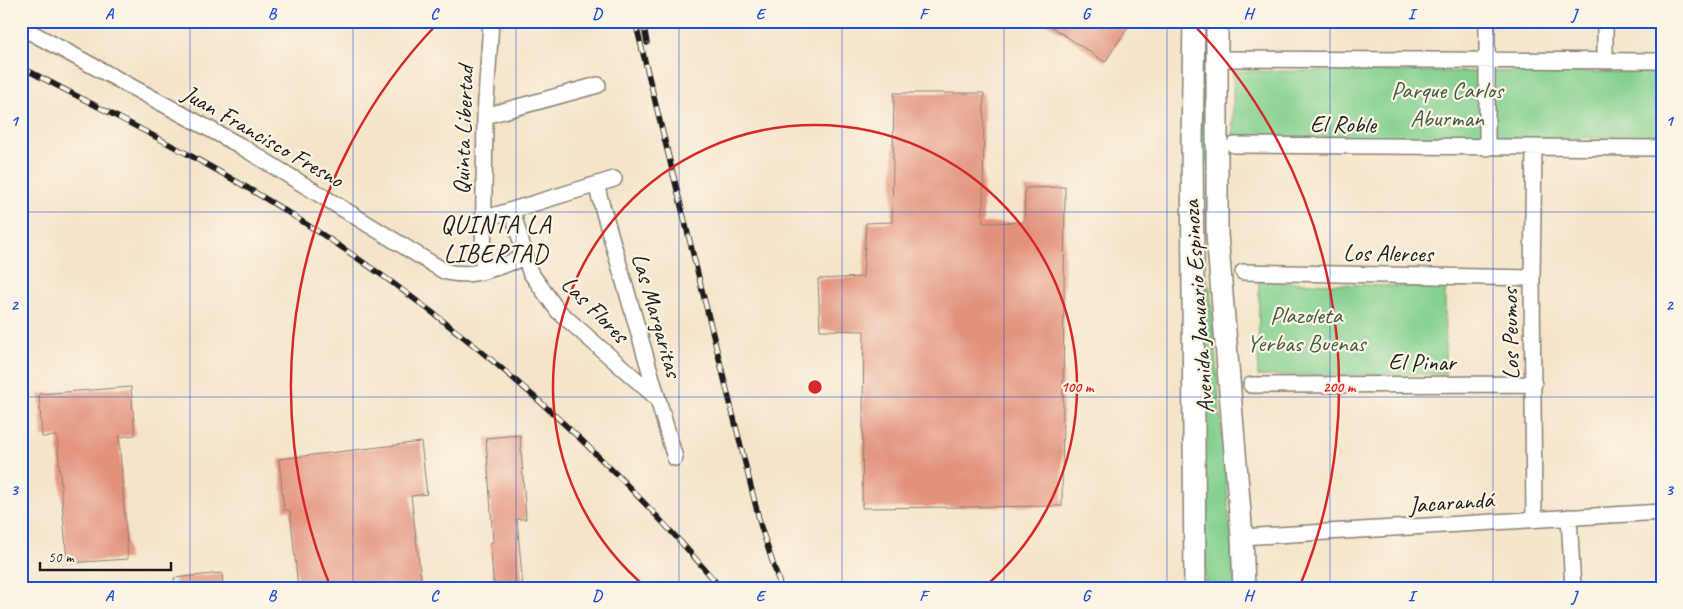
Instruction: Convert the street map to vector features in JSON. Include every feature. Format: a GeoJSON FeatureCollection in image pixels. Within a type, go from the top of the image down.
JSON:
{"type":"FeatureCollection","features":[{"type":"Feature","properties":{"kind":"main road","name":"Avenida Januario Espinoza"},"geometry":{"type":"LineString","coordinates":[[1194,21],[1192,141],[1195,588]]}},
{"type":"Feature","properties":{"kind":"main road","name":"Avenida Januario Espinoza"},"geometry":{"type":"LineString","coordinates":[[1217,21],[1217,234],[1242,537],[1244,588]]}},
{"type":"Feature","properties":{"kind":"street","name":"Quinta Libertad"},"geometry":{"type":"LineString","coordinates":[[483,271],[485,116],[490,21]]}},
{"type":"Feature","properties":{"kind":"street"},"geometry":{"type":"LineString","coordinates":[[1487,21],[1487,148]]}},
{"type":"Feature","properties":{"kind":"street"},"geometry":{"type":"LineString","coordinates":[[1605,21],[1605,61]]}},
{"type":"Feature","properties":{"kind":"street","name":"Juan Francisco Fresno"},"geometry":{"type":"LineString","coordinates":[[21,27],[239,145],[444,271],[464,275],[526,257]]}},
{"type":"Feature","properties":{"kind":"street"},"geometry":{"type":"LineString","coordinates":[[1217,59],[1662,62]]}},
{"type":"Feature","properties":{"kind":"street"},"geometry":{"type":"LineString","coordinates":[[485,116],[598,85]]}},
{"type":"Feature","properties":{"kind":"street","name":"El Roble"},"geometry":{"type":"LineString","coordinates":[[1234,145],[1662,148]]}},
{"type":"Feature","properties":{"kind":"street","name":"Los Peumos"},"geometry":{"type":"LineString","coordinates":[[1534,148],[1532,278],[1534,519]]}},
{"type":"Feature","properties":{"kind":"street"},"geometry":{"type":"LineString","coordinates":[[483,220],[614,179]]}},
{"type":"Feature","properties":{"kind":"street","name":"Las Margaritas"},"geometry":{"type":"LineString","coordinates":[[596,185],[675,458]]}},
{"type":"Feature","properties":{"kind":"street","name":"Las Flores"},"geometry":{"type":"LineString","coordinates":[[512,211],[530,272],[558,311],[658,398]]}},
{"type":"Feature","properties":{"kind":"street","name":"Los Alerces"},"geometry":{"type":"LineString","coordinates":[[1243,272],[1532,278]]}},
{"type":"Feature","properties":{"kind":"street","name":"El Pinar"},"geometry":{"type":"LineString","coordinates":[[1251,385],[1534,384]]}},
{"type":"Feature","properties":{"kind":"street","name":"Jacarandá"},"geometry":{"type":"LineString","coordinates":[[1242,537],[1662,512]]}},
{"type":"Feature","properties":{"kind":"street"},"geometry":{"type":"LineString","coordinates":[[1569,517],[1573,588]]}},
{"type":"Feature","properties":{"kind":"green space"},"geometry":{"type":"Polygon","coordinates":[[[1200,21],[1212,21],[1210,166],[1198,153],[1200,21]]]}},
{"type":"Feature","properties":{"kind":"green space","name":"Parque Carlos Aburman"},"geometry":{"type":"Polygon","coordinates":[[[1233,71],[1662,72],[1662,138],[1233,137],[1233,71]]]}},
{"type":"Feature","properties":{"kind":"green space"},"geometry":{"type":"Polygon","coordinates":[[[1202,267],[1210,289],[1235,588],[1205,588],[1202,267]]]}},
{"type":"Feature","properties":{"kind":"green space","name":"Plazoleta Yerbas Buenas"},"geometry":{"type":"Polygon","coordinates":[[[1259,281],[1445,288],[1445,374],[1258,376],[1259,281]]]}},
{"type":"Feature","properties":{"kind":"building"},"geometry":{"type":"Polygon","coordinates":[[[1043,21],[1132,21],[1105,62],[1043,21]]]}},
{"type":"Feature","properties":{"kind":"building"},"geometry":{"type":"Polygon","coordinates":[[[894,93],[984,93],[983,223],[1024,222],[1025,188],[1065,187],[1062,506],[862,508],[864,331],[820,330],[818,279],[863,277],[866,223],[892,222],[894,93]]]}},
{"type":"Feature","properties":{"kind":"building"},"geometry":{"type":"Polygon","coordinates":[[[131,387],[135,435],[119,437],[128,559],[67,563],[57,436],[42,437],[39,394],[131,387]]]}},
{"type":"Feature","properties":{"kind":"building"},"geometry":{"type":"Polygon","coordinates":[[[520,435],[526,519],[517,519],[523,588],[494,588],[490,543],[493,542],[486,438],[520,435]]]}},
{"type":"Feature","properties":{"kind":"building"},"geometry":{"type":"Polygon","coordinates":[[[421,442],[427,494],[411,496],[422,588],[298,588],[290,510],[284,510],[279,459],[421,442]]]}},
{"type":"Feature","properties":{"kind":"building"},"geometry":{"type":"Polygon","coordinates":[[[222,573],[223,588],[175,588],[174,578],[222,573]]]}},
{"type":"Feature","properties":{"kind":"railway"},"geometry":{"type":"LineString","coordinates":[[635,21],[761,527],[781,588]]}},
{"type":"Feature","properties":{"kind":"railway"},"geometry":{"type":"LineString","coordinates":[[643,21],[647,43]]}},
{"type":"Feature","properties":{"kind":"railway"},"geometry":{"type":"LineString","coordinates":[[21,67],[162,140],[266,199],[359,259],[416,300],[471,343],[576,435],[626,484],[721,588]]}},
{"type":"Feature","properties":{"kind":"district","name":"QUINTA LA LIBERTAD"},"geometry":{"type":"Point","coordinates":[496,238]}}]}
